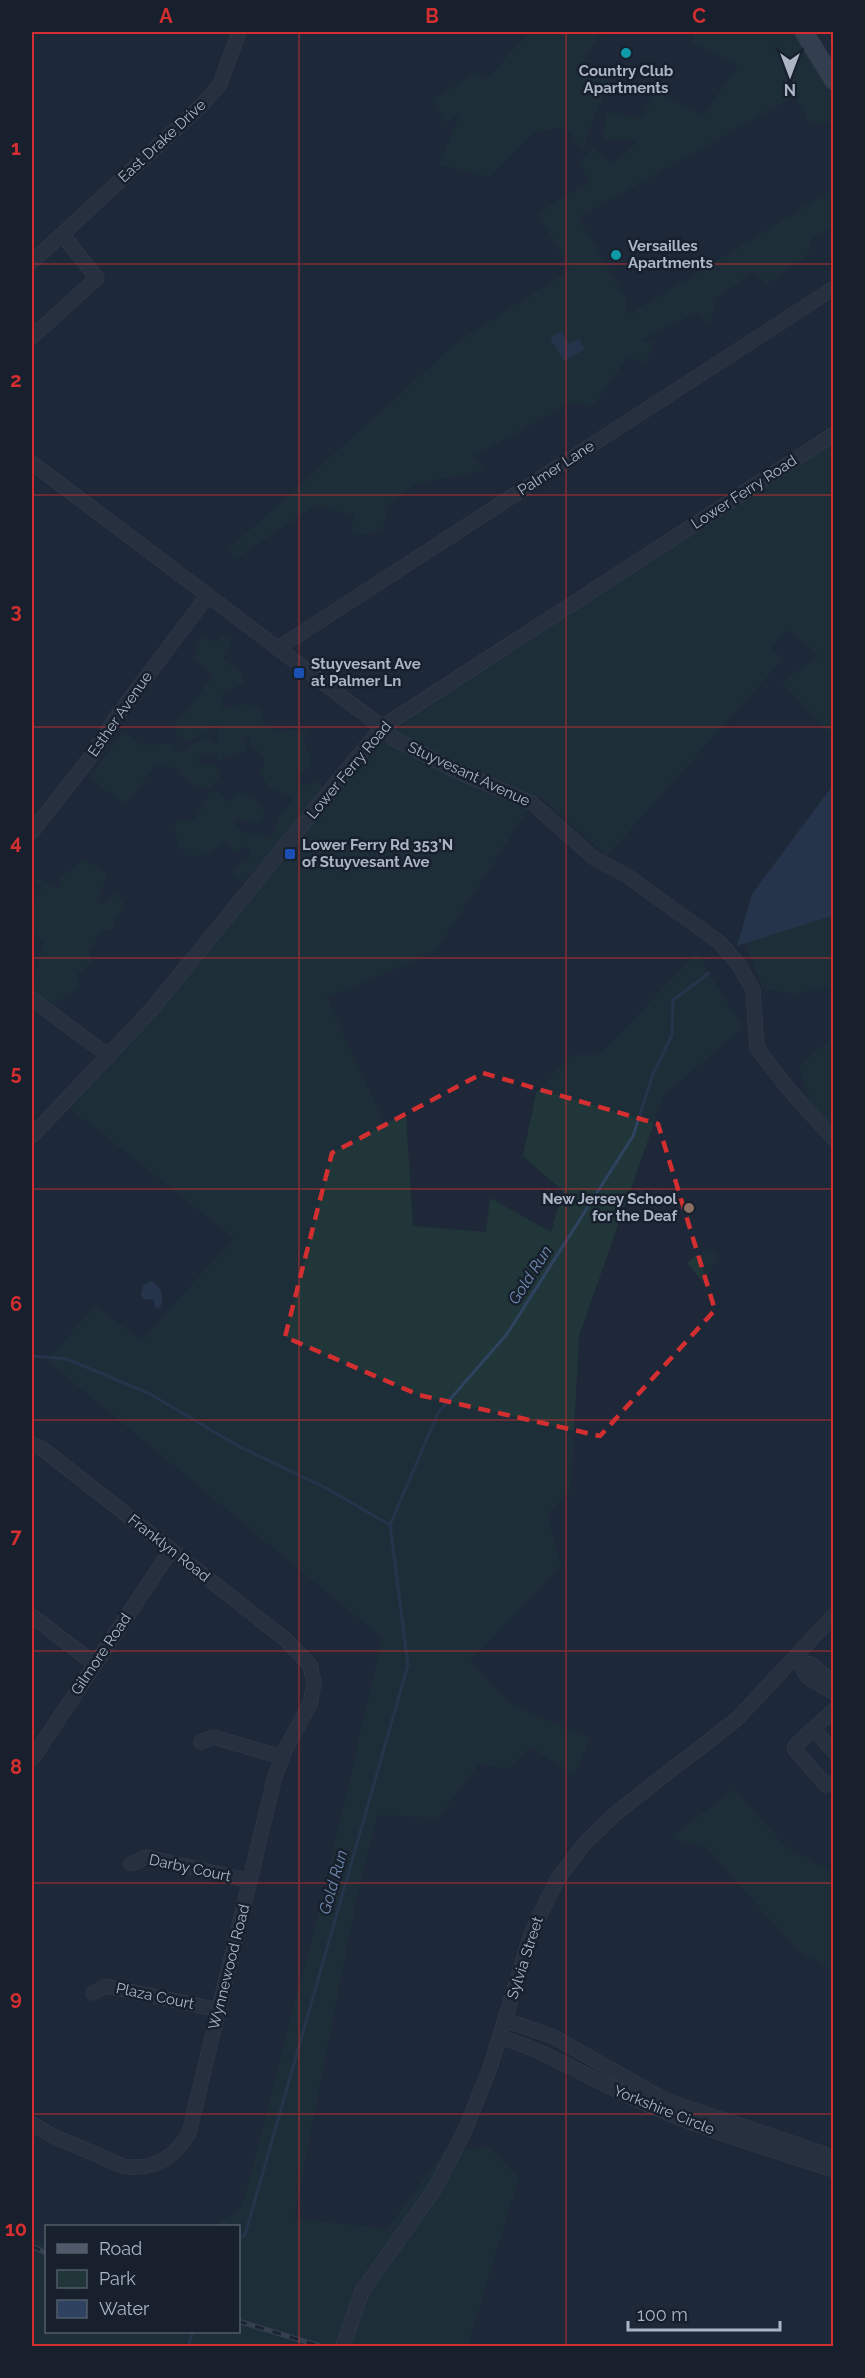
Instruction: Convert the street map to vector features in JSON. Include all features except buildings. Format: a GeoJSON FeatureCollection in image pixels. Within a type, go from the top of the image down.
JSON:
{"type":"FeatureCollection","features":[{"type":"Feature","properties":{"kind":"main road"},"geometry":{"type":"LineString","coordinates":[[804,32],[834,81]]}},
{"type":"Feature","properties":{"kind":"street","name":"East Drake Drive"},"geometry":{"type":"LineString","coordinates":[[32,262],[208,98],[220,84],[239,32]]}},
{"type":"Feature","properties":{"kind":"street"},"geometry":{"type":"LineString","coordinates":[[32,337],[97,278],[62,234]]}},
{"type":"Feature","properties":{"kind":"street","name":"Palmer Lane"},"geometry":{"type":"LineString","coordinates":[[278,648],[834,288]]}},
{"type":"Feature","properties":{"kind":"street","name":"Lower Ferry Road"},"geometry":{"type":"LineString","coordinates":[[32,1136],[109,1056],[190,963],[382,727],[834,434]]}},
{"type":"Feature","properties":{"kind":"street","name":"Stuyvesant Avenue"},"geometry":{"type":"LineString","coordinates":[[32,463],[382,727],[393,738],[456,771],[532,803],[594,858],[629,877],[720,943],[739,965],[753,990],[757,1048],[791,1092],[834,1139]]}},
{"type":"Feature","properties":{"kind":"street","name":"Esther Avenue"},"geometry":{"type":"LineString","coordinates":[[32,832],[208,595]]}},
{"type":"Feature","properties":{"kind":"street"},"geometry":{"type":"LineString","coordinates":[[32,999],[109,1056]]}},
{"type":"Feature","properties":{"kind":"street","name":"Franklyn Road"},"geometry":{"type":"LineString","coordinates":[[32,1444],[44,1450],[285,1639],[304,1657]]}},
{"type":"Feature","properties":{"kind":"street","name":"Gilmore Road"},"geometry":{"type":"LineString","coordinates":[[32,1759],[171,1550]]}},
{"type":"Feature","properties":{"kind":"street","name":"Sylvia Street"},"geometry":{"type":"LineString","coordinates":[[343,2346],[362,2291],[434,2190],[453,2155],[480,2097],[532,1931],[544,1904],[573,1858],[598,1829],[617,1812],[737,1719],[798,1660],[834,1615]]}},
{"type":"Feature","properties":{"kind":"street"},"geometry":{"type":"LineString","coordinates":[[32,1616],[95,1664]]}},
{"type":"Feature","properties":{"kind":"street","name":"Wynnewood Road"},"geometry":{"type":"LineString","coordinates":[[32,2124],[53,2136],[123,2166],[134,2168],[157,2165],[175,2152],[189,2133],[282,1757],[310,1704],[314,1683],[310,1665],[304,1657]]}},
{"type":"Feature","properties":{"kind":"street"},"geometry":{"type":"LineString","coordinates":[[798,1660],[811,1664],[830,1680],[832,1691]]}},
{"type":"Feature","properties":{"kind":"street"},"geometry":{"type":"LineString","coordinates":[[834,1710],[794,1748],[826,1785],[834,1782]]}},
{"type":"Feature","properties":{"kind":"street"},"geometry":{"type":"LineString","coordinates":[[813,1729],[834,1752]]}},
{"type":"Feature","properties":{"kind":"street"},"geometry":{"type":"LineString","coordinates":[[201,1742],[213,1737],[282,1757]]}},
{"type":"Feature","properties":{"kind":"street","name":"Darby Court"},"geometry":{"type":"LineString","coordinates":[[131,1863],[146,1857],[250,1881]]}},
{"type":"Feature","properties":{"kind":"street","name":"Plaza Court"},"geometry":{"type":"LineString","coordinates":[[93,1993],[106,1986],[219,2010]]}},
{"type":"Feature","properties":{"kind":"street","name":"Yorkshire Circle"},"geometry":{"type":"LineString","coordinates":[[505,2020],[554,2037],[665,2100],[834,2157]]}},
{"type":"Feature","properties":{"kind":"street","name":"Yorkshire Circle"},"geometry":{"type":"LineString","coordinates":[[500,2037],[569,2064],[597,2082],[682,2119],[834,2170]]}},
{"type":"Feature","properties":{"kind":"highlighted area"},"geometry":{"type":"Polygon","coordinates":[[[483,1073],[658,1124],[715,1310],[600,1436],[419,1395],[285,1337],[332,1153],[483,1073]]]}},
{"type":"Feature","properties":{"kind":"green space"},"geometry":{"type":"Polygon","coordinates":[[[529,32],[602,32],[580,66],[612,79],[593,119],[583,151],[566,127],[535,132],[490,177],[439,165],[460,113],[445,123],[432,100],[476,72],[486,80],[529,32]]]}},
{"type":"Feature","properties":{"kind":"green space"},"geometry":{"type":"Polygon","coordinates":[[[694,32],[796,32],[833,98],[832,120],[819,125],[808,120],[795,96],[579,218],[627,300],[625,306],[630,314],[833,189],[833,229],[811,237],[809,254],[767,284],[753,273],[715,299],[711,324],[695,313],[642,340],[655,342],[646,362],[627,358],[593,406],[571,403],[474,456],[485,470],[413,485],[387,507],[382,532],[351,535],[354,515],[316,505],[234,560],[229,549],[457,342],[570,270],[537,213],[590,181],[578,162],[593,148],[613,163],[639,140],[602,140],[607,112],[642,118],[655,91],[703,115],[738,65],[692,43],[694,32]]]}},
{"type":"Feature","properties":{"kind":"green space"},"geometry":{"type":"Polygon","coordinates":[[[833,442],[833,736],[781,683],[819,655],[787,630],[771,648],[783,659],[607,856],[538,795],[435,952],[327,998],[384,1122],[406,1115],[413,1226],[486,1232],[490,1198],[551,1232],[563,1191],[523,1156],[536,1093],[571,1055],[599,1055],[697,953],[743,1028],[664,1095],[579,1336],[571,1489],[548,1513],[561,1567],[470,1661],[513,1705],[590,1738],[575,1776],[530,1747],[510,1769],[479,1764],[438,1818],[378,1815],[357,1896],[294,2218],[387,2229],[445,2150],[489,2147],[519,2177],[468,2346],[32,2346],[32,2238],[45,2242],[45,2333],[240,2333],[240,2225],[216,2225],[242,2207],[325,1887],[382,1638],[47,1361],[95,1305],[141,1340],[234,1238],[63,1103],[393,725],[833,442]]]}},
{"type":"Feature","properties":{"kind":"green space"},"geometry":{"type":"Polygon","coordinates":[[[221,635],[230,639],[230,647],[225,650],[224,660],[239,669],[244,682],[223,694],[222,709],[251,705],[262,710],[262,722],[280,732],[302,729],[307,733],[304,741],[310,757],[310,766],[296,779],[303,785],[317,781],[328,793],[241,883],[231,873],[236,866],[250,859],[250,851],[245,846],[236,854],[229,849],[228,841],[206,855],[188,856],[179,847],[174,823],[183,819],[194,821],[210,792],[220,792],[228,802],[239,791],[255,798],[266,814],[259,824],[237,819],[233,821],[243,833],[256,833],[272,838],[279,816],[294,799],[270,787],[258,772],[264,765],[264,756],[253,749],[248,736],[244,739],[246,751],[216,761],[218,752],[211,756],[203,754],[198,759],[199,764],[215,764],[221,774],[212,788],[199,788],[186,781],[186,776],[181,778],[179,770],[160,766],[157,763],[126,805],[89,778],[123,731],[142,745],[172,743],[174,749],[181,752],[210,735],[212,742],[217,743],[219,735],[216,724],[211,730],[187,742],[176,733],[175,721],[181,717],[213,676],[193,659],[201,638],[218,641],[221,635]]]}},
{"type":"Feature","properties":{"kind":"green space"},"geometry":{"type":"Polygon","coordinates":[[[84,859],[107,874],[98,901],[103,903],[116,893],[126,907],[114,920],[114,930],[102,930],[89,952],[92,963],[82,972],[77,973],[80,989],[67,994],[53,1006],[33,994],[44,942],[36,934],[32,937],[32,907],[43,888],[35,883],[39,879],[57,888],[62,888],[59,879],[84,859]]]}},
{"type":"Feature","properties":{"kind":"green space"},"geometry":{"type":"Polygon","coordinates":[[[833,906],[833,987],[795,994],[763,989],[745,943],[833,906]]]}},
{"type":"Feature","properties":{"kind":"green space"},"geometry":{"type":"Polygon","coordinates":[[[833,1036],[833,1126],[810,1101],[799,1067],[833,1036]]]}},
{"type":"Feature","properties":{"kind":"green space"},"geometry":{"type":"Polygon","coordinates":[[[704,1249],[714,1250],[718,1254],[718,1261],[710,1266],[713,1271],[701,1280],[687,1263],[696,1255],[701,1255],[704,1249]]]}},
{"type":"Feature","properties":{"kind":"green space"},"geometry":{"type":"Polygon","coordinates":[[[735,1789],[784,1845],[833,1872],[833,1971],[798,1951],[705,1847],[669,1838],[735,1789]]]}},
{"type":"Feature","properties":{"kind":"water"},"geometry":{"type":"Polygon","coordinates":[[[561,331],[569,344],[579,339],[585,349],[564,361],[550,338],[561,331]]]}},
{"type":"Feature","properties":{"kind":"water"},"geometry":{"type":"Polygon","coordinates":[[[833,785],[833,913],[831,916],[737,946],[752,894],[833,785]]]}},
{"type":"Feature","properties":{"kind":"water"},"geometry":{"type":"Polygon","coordinates":[[[150,1281],[159,1287],[162,1293],[162,1304],[158,1309],[154,1306],[154,1300],[144,1299],[141,1295],[143,1286],[150,1281]]]}},
{"type":"Feature","properties":{"kind":"waterway","name":"Gold Run"},"geometry":{"type":"LineString","coordinates":[[240,2236],[245,2235],[408,1665],[390,1525],[438,1413],[507,1334],[633,1136],[653,1074],[672,1035],[673,1000],[709,973]]}},
{"type":"Feature","properties":{"kind":"waterway","name":"Gold Run"},"geometry":{"type":"LineString","coordinates":[[32,1356],[67,1359],[150,1394],[240,1447],[324,1487],[390,1525]]}},
{"type":"Feature","properties":{"kind":"waterway","name":"Gold Run"},"geometry":{"type":"LineString","coordinates":[[188,2346],[193,2333]]}},
{"type":"Feature","properties":{"kind":"railway"},"geometry":{"type":"LineString","coordinates":[[32,2246],[45,2252]]}},
{"type":"Feature","properties":{"kind":"railway"},"geometry":{"type":"LineString","coordinates":[[240,2322],[320,2346]]}},
{"type":"Feature","properties":{"kind":"place","name":"Country Club Apartments"},"geometry":{"type":"Point","coordinates":[626,53]}},
{"type":"Feature","properties":{"kind":"place","name":"Versailles Apartments"},"geometry":{"type":"Point","coordinates":[616,255]}},
{"type":"Feature","properties":{"kind":"place","name":"Stuyvesant Ave at Palmer Ln"},"geometry":{"type":"Point","coordinates":[299,673]}},
{"type":"Feature","properties":{"kind":"place","name":"Lower Ferry Rd 353'N of Stuyvesant Ave"},"geometry":{"type":"Point","coordinates":[290,854]}},
{"type":"Feature","properties":{"kind":"place","name":"New Jersey School for the Deaf"},"geometry":{"type":"Point","coordinates":[689,1208]}}]}
